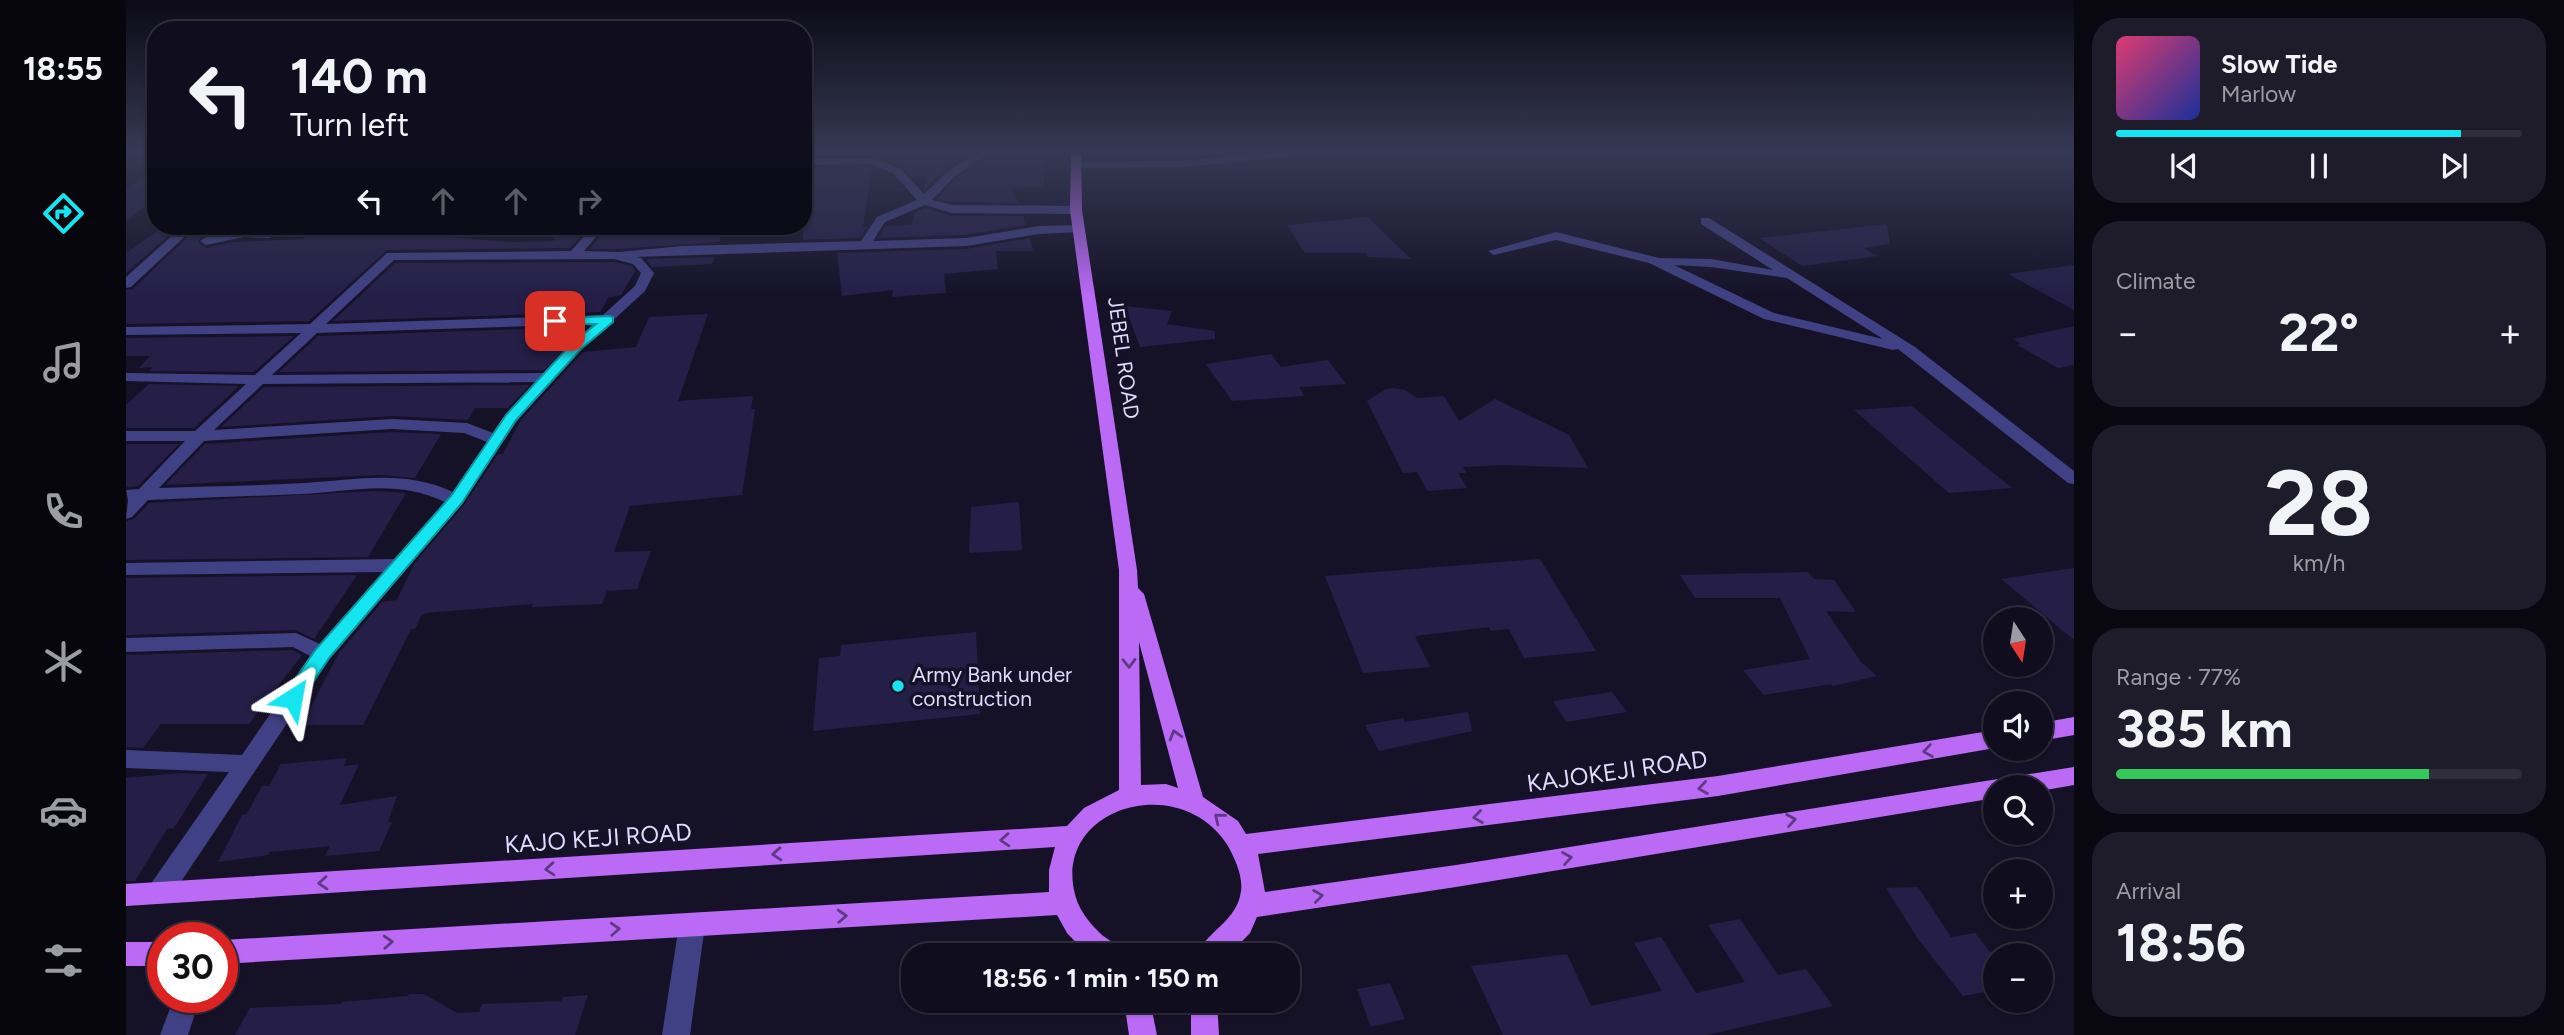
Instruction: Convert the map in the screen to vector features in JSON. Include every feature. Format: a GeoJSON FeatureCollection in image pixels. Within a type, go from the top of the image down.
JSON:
{"type":"FeatureCollection","features":[{"type":"Feature","properties":{"kind":"main road","name":"JEBEL ROAD"},"geometry":{"type":"LineString","coordinates":[[1076,200],[1128,570],[1193,801]]}},
{"type":"Feature","properties":{"kind":"main road","name":"JEBEL ROAD"},"geometry":{"type":"LineString","coordinates":[[1128,570],[1130,796]]}},
{"type":"Feature","properties":{"kind":"main road"},"geometry":{"type":"LineString","coordinates":[[2053,730],[2074,726]]}},
{"type":"Feature","properties":{"kind":"main road","name":"KAJOKEJI ROAD"},"geometry":{"type":"LineString","coordinates":[[1244,845],[1718,786],[1983,741]]}},
{"type":"Feature","properties":{"kind":"main road"},"geometry":{"type":"LineString","coordinates":[[2053,779],[2074,776]]}},
{"type":"Feature","properties":{"kind":"main road"},"geometry":{"type":"LineString","coordinates":[[1250,906],[1456,876],[1983,790]]}},
{"type":"Feature","properties":{"kind":"main road"},"geometry":{"type":"LineString","coordinates":[[1093,943],[1074,923],[1065,903],[1060,879],[1063,856],[1073,836],[1097,810],[1130,796],[1173,795],[1193,801],[1222,819],[1244,845],[1252,864],[1254,885],[1250,906],[1241,927],[1227,943]]}},
{"type":"Feature","properties":{"kind":"main road","name":"KAJO KEJI ROAD"},"geometry":{"type":"LineString","coordinates":[[126,895],[1073,836]]}},
{"type":"Feature","properties":{"kind":"main road"},"geometry":{"type":"LineString","coordinates":[[238,951],[1065,903]]}},
{"type":"Feature","properties":{"kind":"main road"},"geometry":{"type":"LineString","coordinates":[[126,954],[147,954]]}},
{"type":"Feature","properties":{"kind":"main road"},"geometry":{"type":"LineString","coordinates":[[1139,1013],[1143,1035]]}},
{"type":"Feature","properties":{"kind":"main road"},"geometry":{"type":"LineString","coordinates":[[1204,1013],[1205,1035]]}},
{"type":"Feature","properties":{"kind":"street"},"geometry":{"type":"LineString","coordinates":[[866,244],[881,220],[924,201],[952,209],[1076,210]]}},
{"type":"Feature","properties":{"kind":"street"},"geometry":{"type":"LineString","coordinates":[[1705,221],[1910,350],[2074,479]]}},
{"type":"Feature","properties":{"kind":"street"},"geometry":{"type":"LineString","coordinates":[[126,513],[134,496],[391,256],[574,256],[682,250],[966,242],[1039,230],[1079,229]]}},
{"type":"Feature","properties":{"kind":"street"},"geometry":{"type":"LineString","coordinates":[[126,284],[180,235]]}},
{"type":"Feature","properties":{"kind":"street"},"geometry":{"type":"LineString","coordinates":[[206,241],[234,235]]}},
{"type":"Feature","properties":{"kind":"street"},"geometry":{"type":"LineString","coordinates":[[574,256],[592,235]]}},
{"type":"Feature","properties":{"kind":"street"},"geometry":{"type":"LineString","coordinates":[[1494,251],[1556,236],[1653,260],[1711,263],[1794,277]]}},
{"type":"Feature","properties":{"kind":"street"},"geometry":{"type":"LineString","coordinates":[[159,893],[323,654],[456,500],[511,418],[577,346],[640,288],[648,273],[637,261],[614,255]]}},
{"type":"Feature","properties":{"kind":"street"},"geometry":{"type":"LineString","coordinates":[[1653,260],[1769,316],[1910,350]]}},
{"type":"Feature","properties":{"kind":"street"},"geometry":{"type":"LineString","coordinates":[[126,268],[145,267]]}},
{"type":"Feature","properties":{"kind":"street"},"geometry":{"type":"LineString","coordinates":[[126,331],[423,327],[608,319]]}},
{"type":"Feature","properties":{"kind":"street"},"geometry":{"type":"LineString","coordinates":[[126,377],[257,380],[547,377]]}},
{"type":"Feature","properties":{"kind":"street"},"geometry":{"type":"LineString","coordinates":[[126,436],[199,436],[392,424],[467,428],[498,441]]}},
{"type":"Feature","properties":{"kind":"street"},"geometry":{"type":"LineString","coordinates":[[134,496],[367,482],[420,486],[456,500]]}},
{"type":"Feature","properties":{"kind":"street"},"geometry":{"type":"LineString","coordinates":[[126,569],[399,565]]}},
{"type":"Feature","properties":{"kind":"street"},"geometry":{"type":"LineString","coordinates":[[126,645],[296,640],[323,654]]}},
{"type":"Feature","properties":{"kind":"street"},"geometry":{"type":"LineString","coordinates":[[126,759],[248,764]]}},
{"type":"Feature","properties":{"kind":"street"},"geometry":{"type":"LineString","coordinates":[[676,1035],[692,925]]}},
{"type":"Feature","properties":{"kind":"street"},"geometry":{"type":"LineString","coordinates":[[173,1035],[181,1013]]}},
{"type":"Feature","properties":{"kind":"building"},"geometry":{"type":"Polygon","coordinates":[[[126,200],[147,200],[147,205],[126,221],[126,200]]]}},
{"type":"Feature","properties":{"kind":"building"},"geometry":{"type":"Polygon","coordinates":[[[812,200],[867,200],[863,227],[867,227],[860,238],[803,240],[803,235],[812,235],[812,200]]]}},
{"type":"Feature","properties":{"kind":"building"},"geometry":{"type":"Polygon","coordinates":[[[944,200],[1017,200],[1018,203],[944,200]]]}},
{"type":"Feature","properties":{"kind":"building"},"geometry":{"type":"Polygon","coordinates":[[[925,208],[952,216],[1023,216],[1026,225],[966,235],[878,238],[885,226],[911,225],[916,212],[925,208]]]}},
{"type":"Feature","properties":{"kind":"building"},"geometry":{"type":"Polygon","coordinates":[[[1368,217],[1411,259],[1368,257],[1366,253],[1305,253],[1287,225],[1368,217]]]}},
{"type":"Feature","properties":{"kind":"building"},"geometry":{"type":"Polygon","coordinates":[[[1887,224],[1890,244],[1864,248],[1878,256],[1802,266],[1759,238],[1887,224]]]}},
{"type":"Feature","properties":{"kind":"building"},"geometry":{"type":"Polygon","coordinates":[[[152,235],[169,235],[126,273],[126,253],[152,235]]]}},
{"type":"Feature","properties":{"kind":"building"},"geometry":{"type":"Polygon","coordinates":[[[190,235],[208,235],[199,239],[199,243],[207,248],[233,242],[303,239],[307,235],[452,235],[450,237],[511,242],[553,241],[557,235],[582,235],[570,248],[387,250],[309,321],[126,324],[126,290],[133,289],[190,235]]]}},
{"type":"Feature","properties":{"kind":"building"},"geometry":{"type":"Polygon","coordinates":[[[601,235],[722,235],[719,242],[590,249],[601,235]]]}},
{"type":"Feature","properties":{"kind":"building"},"geometry":{"type":"Polygon","coordinates":[[[1030,238],[1033,251],[996,251],[998,269],[944,274],[946,293],[892,297],[893,290],[842,296],[837,253],[966,249],[1030,238]]]}},
{"type":"Feature","properties":{"kind":"building"},"geometry":{"type":"Polygon","coordinates":[[[714,257],[712,264],[652,267],[646,259],[714,257]]]}},
{"type":"Feature","properties":{"kind":"building"},"geometry":{"type":"Polygon","coordinates":[[[614,262],[632,266],[635,271],[621,295],[608,298],[600,312],[333,321],[395,263],[614,262]]]}},
{"type":"Feature","properties":{"kind":"building"},"geometry":{"type":"Polygon","coordinates":[[[2074,265],[2074,310],[2008,274],[2074,265]]]}},
{"type":"Feature","properties":{"kind":"building"},"geometry":{"type":"Polygon","coordinates":[[[1125,306],[1172,311],[1167,324],[1215,331],[1215,339],[1140,347],[1125,306]]]}},
{"type":"Feature","properties":{"kind":"building"},"geometry":{"type":"Polygon","coordinates":[[[708,314],[678,401],[753,396],[751,409],[755,409],[742,495],[630,506],[614,552],[651,551],[637,589],[607,591],[602,604],[532,607],[533,604],[426,613],[421,616],[415,629],[411,629],[363,725],[301,725],[339,653],[382,602],[397,600],[414,564],[464,505],[498,454],[503,454],[521,420],[583,352],[636,347],[649,317],[708,314]]]}},
{"type":"Feature","properties":{"kind":"building"},"geometry":{"type":"Polygon","coordinates":[[[2074,326],[2074,365],[2058,368],[2017,345],[2021,344],[2013,339],[2074,326]]]}},
{"type":"Feature","properties":{"kind":"building"},"geometry":{"type":"Polygon","coordinates":[[[587,327],[544,370],[279,372],[318,336],[587,327]]]}},
{"type":"Feature","properties":{"kind":"building"},"geometry":{"type":"Polygon","coordinates":[[[294,336],[254,372],[149,371],[153,367],[139,368],[150,356],[126,356],[126,338],[294,336]]]}},
{"type":"Feature","properties":{"kind":"building"},"geometry":{"type":"Polygon","coordinates":[[[1271,354],[1281,367],[1328,360],[1346,384],[1299,387],[1304,396],[1232,401],[1206,364],[1271,354]]]}},
{"type":"Feature","properties":{"kind":"building"},"geometry":{"type":"Polygon","coordinates":[[[149,384],[239,386],[194,428],[126,428],[126,405],[149,384]]]}},
{"type":"Feature","properties":{"kind":"building"},"geometry":{"type":"Polygon","coordinates":[[[530,385],[508,408],[475,408],[468,420],[392,416],[221,427],[264,387],[530,385]]]}},
{"type":"Feature","properties":{"kind":"building"},"geometry":{"type":"Polygon","coordinates":[[[1386,389],[1405,390],[1417,398],[1444,396],[1459,421],[1495,399],[1569,435],[1588,468],[1501,465],[1463,467],[1466,473],[1458,473],[1467,488],[1427,491],[1417,472],[1403,473],[1367,401],[1386,389]]]}},
{"type":"Feature","properties":{"kind":"building"},"geometry":{"type":"Polygon","coordinates":[[[1912,406],[2012,488],[1949,493],[1854,410],[1912,406]]]}},
{"type":"Feature","properties":{"kind":"building"},"geometry":{"type":"Polygon","coordinates":[[[392,432],[441,434],[415,478],[380,475],[165,485],[205,444],[392,432]]]}},
{"type":"Feature","properties":{"kind":"building"},"geometry":{"type":"Polygon","coordinates":[[[126,444],[179,444],[138,486],[126,487],[126,444]]]}},
{"type":"Feature","properties":{"kind":"building"},"geometry":{"type":"Polygon","coordinates":[[[375,491],[406,493],[368,557],[126,560],[126,521],[134,519],[149,503],[375,491]]]}},
{"type":"Feature","properties":{"kind":"building"},"geometry":{"type":"Polygon","coordinates":[[[1019,502],[1022,550],[969,553],[971,507],[1019,502]]]}},
{"type":"Feature","properties":{"kind":"building"},"geometry":{"type":"Polygon","coordinates":[[[1540,559],[1596,651],[1524,658],[1509,629],[1491,631],[1489,627],[1415,636],[1430,667],[1363,673],[1325,576],[1540,559]]]}},
{"type":"Feature","properties":{"kind":"building"},"geometry":{"type":"Polygon","coordinates":[[[2074,568],[2074,640],[2053,622],[2053,607],[2035,607],[2001,579],[2074,568]]]}},
{"type":"Feature","properties":{"kind":"building"},"geometry":{"type":"Polygon","coordinates":[[[1808,572],[1814,579],[1834,580],[1856,612],[1826,611],[1861,662],[1877,676],[1833,686],[1831,684],[1764,695],[1743,670],[1810,659],[1780,598],[1695,598],[1680,575],[1808,572]]]}},
{"type":"Feature","properties":{"kind":"building"},"geometry":{"type":"Polygon","coordinates":[[[357,575],[314,639],[296,630],[126,635],[126,578],[357,575]]]}},
{"type":"Feature","properties":{"kind":"building","name":"Army Bank under construction"},"geometry":{"type":"Polygon","coordinates":[[[976,632],[980,714],[813,731],[819,658],[840,656],[841,645],[976,632]]]}},
{"type":"Feature","properties":{"kind":"building"},"geometry":{"type":"Polygon","coordinates":[[[292,650],[302,655],[249,724],[161,724],[143,748],[126,747],[126,655],[292,650]]]}},
{"type":"Feature","properties":{"kind":"building"},"geometry":{"type":"Polygon","coordinates":[[[1612,692],[1627,712],[1566,722],[1553,701],[1612,692]]]}},
{"type":"Feature","properties":{"kind":"building"},"geometry":{"type":"Polygon","coordinates":[[[1468,712],[1472,731],[1379,751],[1365,725],[1403,718],[1405,722],[1468,712]]]}},
{"type":"Feature","properties":{"kind":"building"},"geometry":{"type":"Polygon","coordinates":[[[347,758],[344,766],[359,764],[340,805],[397,796],[388,822],[392,822],[379,851],[325,856],[330,846],[270,852],[268,855],[218,862],[242,815],[247,814],[262,786],[269,786],[281,764],[347,758]]]}},
{"type":"Feature","properties":{"kind":"building"},"geometry":{"type":"Polygon","coordinates":[[[180,773],[208,774],[174,828],[167,829],[135,881],[126,881],[126,778],[180,773]]]}},
{"type":"Feature","properties":{"kind":"building"},"geometry":{"type":"Polygon","coordinates":[[[1918,887],[1951,937],[1975,933],[1983,943],[1983,992],[1963,996],[1918,939],[1886,888],[1918,887]]]}},
{"type":"Feature","properties":{"kind":"building"},"geometry":{"type":"Polygon","coordinates":[[[1740,919],[1778,975],[1806,969],[1833,1006],[1707,1035],[1503,1035],[1471,966],[1567,954],[1591,1006],[1662,991],[1634,943],[1661,937],[1696,993],[1745,982],[1708,925],[1740,919]]]}},
{"type":"Feature","properties":{"kind":"building"},"geometry":{"type":"Polygon","coordinates":[[[1390,983],[1405,1019],[1371,1027],[1357,989],[1390,983]]]}},
{"type":"Feature","properties":{"kind":"building"},"geometry":{"type":"Polygon","coordinates":[[[424,994],[457,1013],[479,1012],[482,1004],[561,1001],[563,997],[588,995],[575,1035],[235,1035],[250,1008],[341,1004],[424,994]]]}},
{"type":"Feature","properties":{"kind":"place","name":"Army Bank under construction"},"geometry":{"type":"Point","coordinates":[898,686]}},
{"type":"Feature","properties":{"kind":"route"},"geometry":{"type":"LineString","coordinates":[[293,698],[323,654],[456,500],[511,418],[577,346],[608,319],[555,321]]}}]}
